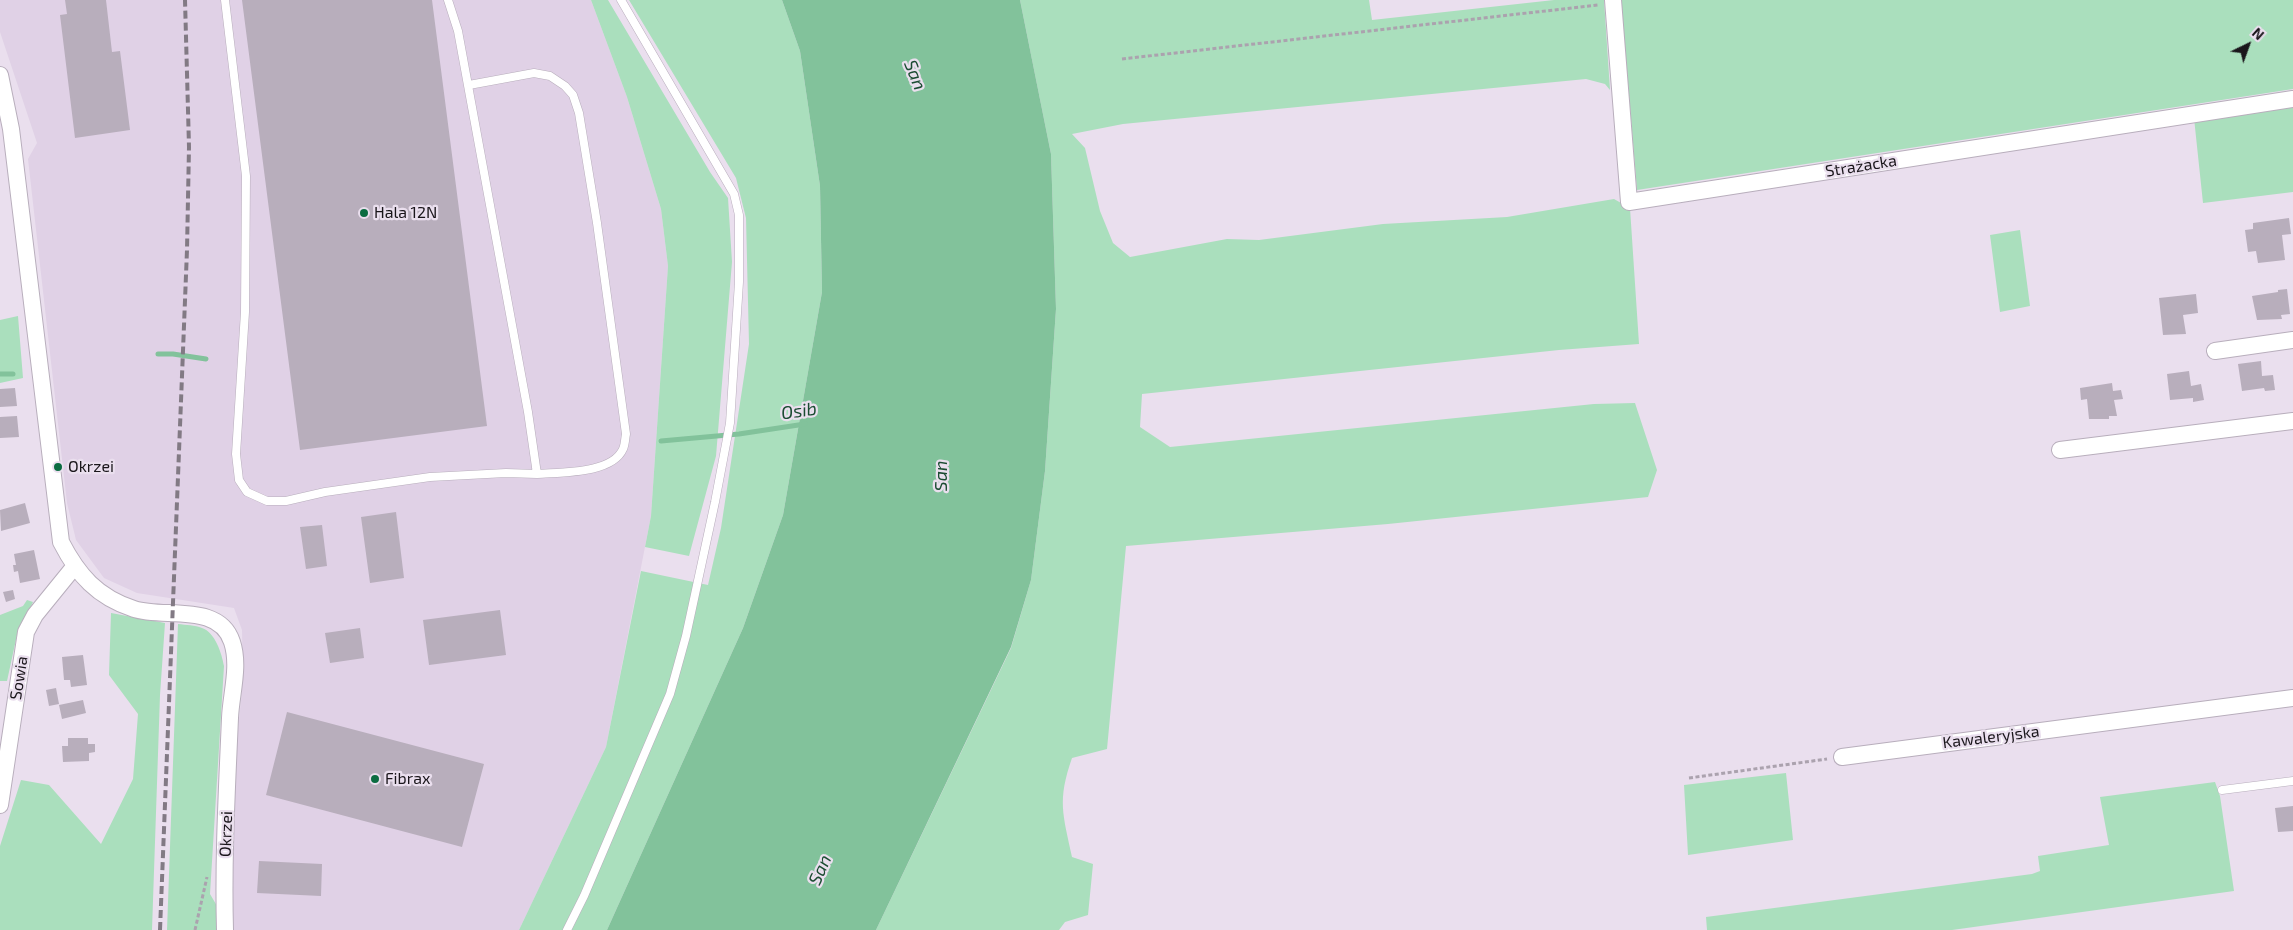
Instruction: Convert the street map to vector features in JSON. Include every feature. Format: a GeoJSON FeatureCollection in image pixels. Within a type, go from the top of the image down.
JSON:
{"type":"FeatureCollection","features":[{"type":"Feature","properties":{"kind":"street","name":"Strażacka"},"geometry":{"type":"LineString","coordinates":[[1613,2],[1629,202],[2293,99]]}},
{"type":"Feature","properties":{"kind":"street","name":"Okrzei"},"geometry":{"type":"LineString","coordinates":[[0,76],[11,129],[61,542],[74,567],[92,587],[114,601],[135,609],[200,616],[214,621],[226,631],[232,642],[235,660],[223,883],[225,930]]}},
{"type":"Feature","properties":{"kind":"street"},"geometry":{"type":"LineString","coordinates":[[2216,350],[2293,340]]}},
{"type":"Feature","properties":{"kind":"street"},"geometry":{"type":"LineString","coordinates":[[2060,450],[2293,420]]}},
{"type":"Feature","properties":{"kind":"street","name":"Sowia"},"geometry":{"type":"LineString","coordinates":[[0,805],[26,632],[35,615],[74,567]]}},
{"type":"Feature","properties":{"kind":"street","name":"Kawaleryjska"},"geometry":{"type":"LineString","coordinates":[[1842,757],[2293,698]]}},
{"type":"Feature","properties":{"kind":"lane"},"geometry":{"type":"LineString","coordinates":[[225,0],[246,176],[245,312],[236,454],[239,480],[248,492],[267,501],[286,502],[325,492],[430,477],[537,474],[599,468],[614,460],[623,450],[626,434],[597,223],[579,113],[573,95],[565,86],[550,76],[534,73],[469,86]]}},
{"type":"Feature","properties":{"kind":"lane"},"geometry":{"type":"LineString","coordinates":[[448,0],[458,31],[469,86],[537,474]]}},
{"type":"Feature","properties":{"kind":"lane"},"geometry":{"type":"LineString","coordinates":[[567,930],[584,896],[670,694],[686,636],[727,444],[739,282],[739,215],[734,194],[676,98],[621,0]]}},
{"type":"Feature","properties":{"kind":"lane"},"geometry":{"type":"LineString","coordinates":[[2222,790],[2293,781]]}},
{"type":"Feature","properties":{"kind":"path"},"geometry":{"type":"LineString","coordinates":[[1122,59],[1613,2]]}},
{"type":"Feature","properties":{"kind":"path"},"geometry":{"type":"LineString","coordinates":[[1689,778],[1842,757]]}},
{"type":"Feature","properties":{"kind":"shaded area"},"geometry":{"type":"Polygon","coordinates":[[[0,0],[591,0],[627,97],[661,209],[668,266],[651,516],[606,747],[519,930],[218,930],[243,680],[242,630],[234,608],[137,593],[104,578],[76,540],[67,503],[28,159],[37,143],[0,32],[0,0]]]}},
{"type":"Feature","properties":{"kind":"shaded area"},"geometry":{"type":"Polygon","coordinates":[[[591,0],[608,0],[710,172],[728,198],[732,262],[716,456],[689,556],[645,547],[651,516],[668,266],[661,209],[627,97],[591,0]]]}},
{"type":"Feature","properties":{"kind":"shaded area"},"geometry":{"type":"Polygon","coordinates":[[[629,0],[782,0],[800,51],[820,186],[822,292],[783,515],[743,628],[607,930],[519,930],[606,747],[641,571],[708,585],[721,528],[749,344],[746,218],[736,178],[629,0]]]}},
{"type":"Feature","properties":{"kind":"shaded area"},"geometry":{"type":"Polygon","coordinates":[[[1020,0],[1369,0],[1372,20],[1554,0],[1604,0],[1610,90],[1605,84],[1586,79],[1123,124],[1072,134],[1085,148],[1100,211],[1113,243],[1130,257],[1227,239],[1259,240],[1383,224],[1507,217],[1614,199],[1630,208],[1639,344],[1559,350],[1142,394],[1140,427],[1170,447],[1594,404],[1635,403],[1657,470],[1648,497],[1388,524],[1126,546],[1107,749],[1072,758],[1064,786],[1064,818],[1072,857],[1093,864],[1088,915],[1065,922],[1059,930],[876,930],[1011,648],[1031,580],[1045,471],[1056,309],[1051,154],[1020,0]]]}},
{"type":"Feature","properties":{"kind":"shaded area"},"geometry":{"type":"Polygon","coordinates":[[[1621,0],[2293,0],[2293,89],[1637,190],[1621,0]]]}},
{"type":"Feature","properties":{"kind":"shaded area"},"geometry":{"type":"Polygon","coordinates":[[[2293,104],[2293,192],[2203,203],[2194,118],[2293,104]]]}},
{"type":"Feature","properties":{"kind":"shaded area"},"geometry":{"type":"Polygon","coordinates":[[[2020,230],[2030,306],[2000,312],[1990,235],[2020,230]]]}},
{"type":"Feature","properties":{"kind":"shaded area"},"geometry":{"type":"Polygon","coordinates":[[[18,316],[23,378],[0,383],[0,320],[18,316]]]}},
{"type":"Feature","properties":{"kind":"shaded area"},"geometry":{"type":"Polygon","coordinates":[[[27,600],[33,602],[17,635],[7,681],[0,681],[0,615],[23,606],[27,600]]]}},
{"type":"Feature","properties":{"kind":"shaded area"},"geometry":{"type":"Polygon","coordinates":[[[111,613],[165,623],[160,695],[152,930],[0,930],[0,846],[21,780],[49,785],[101,844],[133,779],[138,714],[109,675],[111,613]]]}},
{"type":"Feature","properties":{"kind":"shaded area"},"geometry":{"type":"Polygon","coordinates":[[[178,624],[207,630],[220,650],[224,666],[210,894],[220,911],[218,930],[167,930],[178,624]]]}},
{"type":"Feature","properties":{"kind":"shaded area"},"geometry":{"type":"Polygon","coordinates":[[[1786,773],[1793,840],[1688,855],[1684,785],[1786,773]]]}},
{"type":"Feature","properties":{"kind":"shaded area"},"geometry":{"type":"Polygon","coordinates":[[[2215,782],[2220,796],[2234,891],[1952,930],[1707,930],[1706,917],[2032,874],[2040,871],[2038,856],[2109,845],[2100,797],[2215,782]]]}},
{"type":"Feature","properties":{"kind":"water","name":"San"},"geometry":{"type":"Polygon","coordinates":[[[782,0],[1020,0],[1051,154],[1056,309],[1045,471],[1031,580],[1011,647],[876,930],[607,930],[743,628],[783,515],[822,292],[820,186],[800,51],[782,0]]]}},
{"type":"Feature","properties":{"kind":"building"},"geometry":{"type":"Polygon","coordinates":[[[65,0],[106,0],[112,52],[120,51],[130,130],[75,138],[60,15],[67,14],[65,0]]]}},
{"type":"Feature","properties":{"kind":"building","name":"Hala 12N"},"geometry":{"type":"Polygon","coordinates":[[[242,0],[432,0],[487,426],[300,450],[242,0]]]}},
{"type":"Feature","properties":{"kind":"building"},"geometry":{"type":"Polygon","coordinates":[[[2289,218],[2291,234],[2282,235],[2285,260],[2258,263],[2256,251],[2248,252],[2245,230],[2253,229],[2253,223],[2289,218]]]}},
{"type":"Feature","properties":{"kind":"building"},"geometry":{"type":"Polygon","coordinates":[[[2287,289],[2290,314],[2281,315],[2282,319],[2257,320],[2252,296],[2287,289]]]}},
{"type":"Feature","properties":{"kind":"building"},"geometry":{"type":"Polygon","coordinates":[[[2196,294],[2198,313],[2183,315],[2186,334],[2163,335],[2159,298],[2196,294]]]}},
{"type":"Feature","properties":{"kind":"building"},"geometry":{"type":"Polygon","coordinates":[[[2261,361],[2262,376],[2273,375],[2275,390],[2265,391],[2264,388],[2242,391],[2238,364],[2261,361]]]}},
{"type":"Feature","properties":{"kind":"building"},"geometry":{"type":"Polygon","coordinates":[[[2189,371],[2191,386],[2201,384],[2204,400],[2193,402],[2193,398],[2170,400],[2167,374],[2189,371]]]}},
{"type":"Feature","properties":{"kind":"building"},"geometry":{"type":"Polygon","coordinates":[[[2112,383],[2113,391],[2121,390],[2123,399],[2114,400],[2117,416],[2109,416],[2109,419],[2089,419],[2087,399],[2081,400],[2080,388],[2112,383]]]}},
{"type":"Feature","properties":{"kind":"building"},"geometry":{"type":"Polygon","coordinates":[[[15,388],[17,406],[0,407],[0,389],[15,388]]]}},
{"type":"Feature","properties":{"kind":"building"},"geometry":{"type":"Polygon","coordinates":[[[17,416],[19,437],[0,438],[0,417],[17,416]]]}},
{"type":"Feature","properties":{"kind":"building"},"geometry":{"type":"Polygon","coordinates":[[[25,503],[30,523],[1,531],[0,510],[25,503]]]}},
{"type":"Feature","properties":{"kind":"building"},"geometry":{"type":"Polygon","coordinates":[[[396,512],[404,578],[370,583],[361,517],[396,512]]]}},
{"type":"Feature","properties":{"kind":"building"},"geometry":{"type":"Polygon","coordinates":[[[322,525],[327,566],[306,569],[300,527],[322,525]]]}},
{"type":"Feature","properties":{"kind":"building"},"geometry":{"type":"Polygon","coordinates":[[[34,550],[40,579],[20,583],[18,571],[14,572],[13,565],[16,565],[14,554],[34,550]]]}},
{"type":"Feature","properties":{"kind":"building"},"geometry":{"type":"Polygon","coordinates":[[[13,590],[15,599],[6,602],[3,592],[13,590]]]}},
{"type":"Feature","properties":{"kind":"building"},"geometry":{"type":"Polygon","coordinates":[[[500,610],[506,655],[429,665],[423,620],[500,610]]]}},
{"type":"Feature","properties":{"kind":"building"},"geometry":{"type":"Polygon","coordinates":[[[360,628],[364,658],[330,663],[325,633],[360,628]]]}},
{"type":"Feature","properties":{"kind":"building"},"geometry":{"type":"Polygon","coordinates":[[[83,655],[87,685],[71,687],[70,680],[64,680],[62,657],[83,655]]]}},
{"type":"Feature","properties":{"kind":"building"},"geometry":{"type":"Polygon","coordinates":[[[56,688],[59,704],[49,706],[46,690],[56,688]]]}},
{"type":"Feature","properties":{"kind":"building"},"geometry":{"type":"Polygon","coordinates":[[[83,700],[86,713],[62,719],[59,705],[83,700]]]}},
{"type":"Feature","properties":{"kind":"building","name":"Fibrax"},"geometry":{"type":"Polygon","coordinates":[[[287,712],[484,764],[462,847],[266,795],[287,712]]]}},
{"type":"Feature","properties":{"kind":"building"},"geometry":{"type":"Polygon","coordinates":[[[68,738],[88,738],[88,744],[95,744],[95,752],[89,753],[89,761],[63,762],[62,746],[68,746],[68,738]]]}},
{"type":"Feature","properties":{"kind":"building"},"geometry":{"type":"Polygon","coordinates":[[[2293,806],[2293,831],[2278,832],[2275,808],[2293,806]]]}},
{"type":"Feature","properties":{"kind":"building"},"geometry":{"type":"Polygon","coordinates":[[[259,861],[322,864],[321,896],[257,893],[259,861]]]}},
{"type":"Feature","properties":{"kind":"waterway","name":"Osib"},"geometry":{"type":"LineString","coordinates":[[158,354],[173,354],[206,359]]}},
{"type":"Feature","properties":{"kind":"waterway","name":"Osib"},"geometry":{"type":"LineString","coordinates":[[0,374],[13,374]]}},
{"type":"Feature","properties":{"kind":"waterway","name":"Osib"},"geometry":{"type":"LineString","coordinates":[[661,441],[739,434],[805,424]]}},
{"type":"Feature","properties":{"kind":"railway"},"geometry":{"type":"LineString","coordinates":[[160,930],[187,250],[189,147],[185,0]]}},
{"type":"Feature","properties":{"kind":"place","name":"Hala 12N"},"geometry":{"type":"Point","coordinates":[364,213]}},
{"type":"Feature","properties":{"kind":"place","name":"Okrzei"},"geometry":{"type":"Point","coordinates":[58,467]}},
{"type":"Feature","properties":{"kind":"place","name":"Fibrax"},"geometry":{"type":"Point","coordinates":[375,779]}}]}
